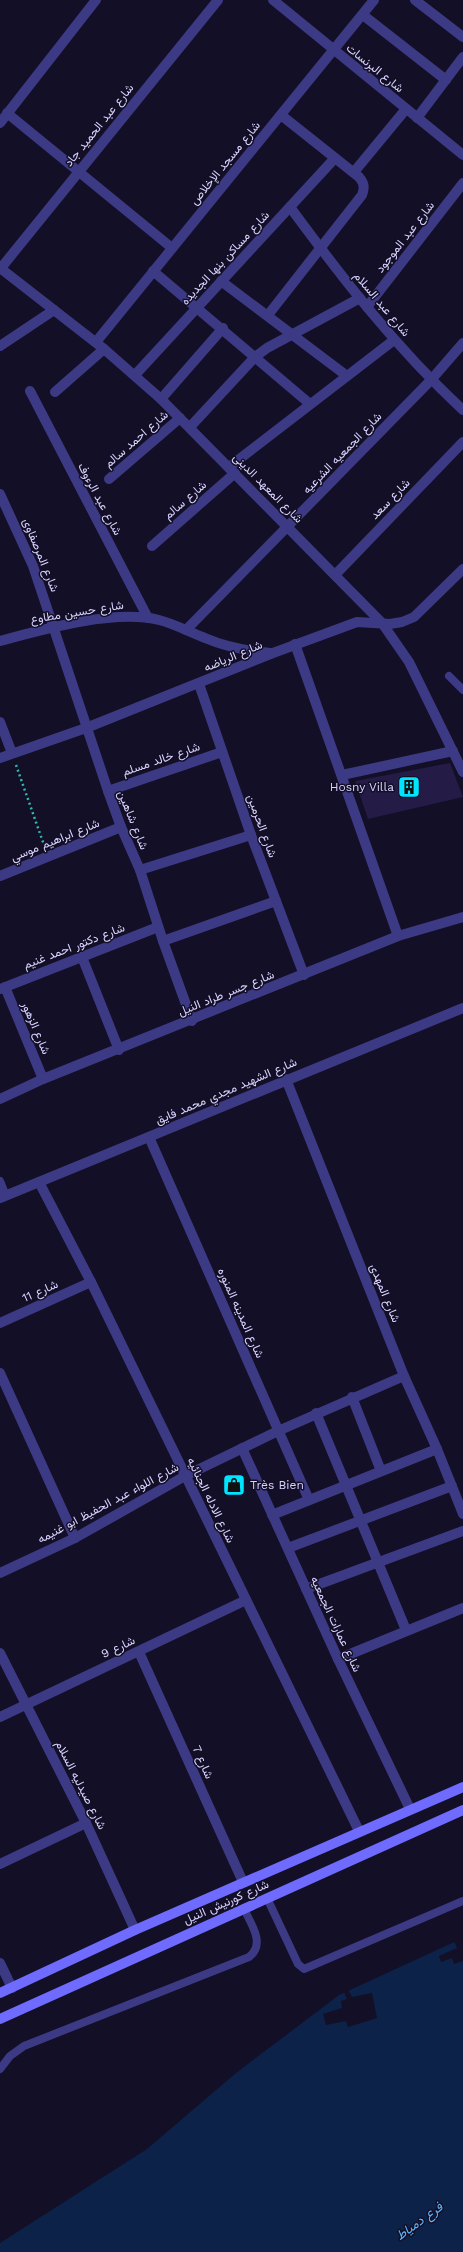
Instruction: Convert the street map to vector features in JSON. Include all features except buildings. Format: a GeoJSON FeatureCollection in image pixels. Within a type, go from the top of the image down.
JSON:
{"type":"FeatureCollection","features":[{"type":"Feature","properties":{"kind":"main road","name":"شارع كورنيش النيل"},"geometry":{"type":"LineString","coordinates":[[0,1993],[135,1930],[358,1831],[463,1787]]}},
{"type":"Feature","properties":{"kind":"main road","name":"شارع كورنيش النيل"},"geometry":{"type":"LineString","coordinates":[[0,2019],[463,1810]]}},
{"type":"Feature","properties":{"kind":"street"},"geometry":{"type":"LineString","coordinates":[[0,122],[96,0]]}},
{"type":"Feature","properties":{"kind":"street","name":"شارع عبد الحميد جاد"},"geometry":{"type":"LineString","coordinates":[[0,268],[218,0]]}},
{"type":"Feature","properties":{"kind":"street","name":"شارع البرنسات"},"geometry":{"type":"LineString","coordinates":[[273,0],[333,51],[463,155]]}},
{"type":"Feature","properties":{"kind":"street","name":"شارع مسجد الإخلاص"},"geometry":{"type":"LineString","coordinates":[[96,342],[374,0]]}},
{"type":"Feature","properties":{"kind":"street"},"geometry":{"type":"LineString","coordinates":[[415,0],[463,38]]}},
{"type":"Feature","properties":{"kind":"street"},"geometry":{"type":"LineString","coordinates":[[363,15],[446,80]]}},
{"type":"Feature","properties":{"kind":"street"},"geometry":{"type":"LineString","coordinates":[[417,118],[463,57]]}},
{"type":"Feature","properties":{"kind":"street"},"geometry":{"type":"LineString","coordinates":[[354,172],[406,109]]}},
{"type":"Feature","properties":{"kind":"street"},"geometry":{"type":"LineString","coordinates":[[7,113],[172,248]]}},
{"type":"Feature","properties":{"kind":"street"},"geometry":{"type":"LineString","coordinates":[[268,315],[319,247],[362,195],[364,182],[354,172],[281,115]]}},
{"type":"Feature","properties":{"kind":"street","name":"شارع مساكن بنها الجديده"},"geometry":{"type":"LineString","coordinates":[[135,375],[335,158]]}},
{"type":"Feature","properties":{"kind":"street","name":"شارع عبد الموجود"},"geometry":{"type":"LineString","coordinates":[[367,307],[463,183]]}},
{"type":"Feature","properties":{"kind":"street","name":"شارع عبد السلام"},"geometry":{"type":"LineString","coordinates":[[290,207],[319,247],[394,340],[431,380],[463,410]]}},
{"type":"Feature","properties":{"kind":"street","name":"شارع المعهد الدينى"},"geometry":{"type":"LineString","coordinates":[[0,268],[96,342],[135,375],[190,427],[336,574],[382,623],[409,662],[463,772]]}},
{"type":"Feature","properties":{"kind":"street"},"geometry":{"type":"LineString","coordinates":[[153,272],[223,328],[310,404]]}},
{"type":"Feature","properties":{"kind":"street"},"geometry":{"type":"LineString","coordinates":[[221,281],[347,376]]}},
{"type":"Feature","properties":{"kind":"street"},"geometry":{"type":"LineString","coordinates":[[190,427],[256,357],[267,348],[294,335],[360,298]]}},
{"type":"Feature","properties":{"kind":"street"},"geometry":{"type":"LineString","coordinates":[[0,346],[54,310]]}},
{"type":"Feature","properties":{"kind":"street"},"geometry":{"type":"LineString","coordinates":[[160,399],[223,328]]}},
{"type":"Feature","properties":{"kind":"street","name":"شارع سالم"},"geometry":{"type":"LineString","coordinates":[[152,546],[232,470],[310,404],[394,340]]}},
{"type":"Feature","properties":{"kind":"street","name":"شارع الجمعيه الشرعيه"},"geometry":{"type":"LineString","coordinates":[[186,630],[431,380],[463,342]]}},
{"type":"Feature","properties":{"kind":"street"},"geometry":{"type":"LineString","coordinates":[[54,392],[104,349]]}},
{"type":"Feature","properties":{"kind":"street","name":"شارع عبد الرءوف"},"geometry":{"type":"LineString","coordinates":[[30,392],[148,618]]}},
{"type":"Feature","properties":{"kind":"street","name":"شارع احمد سالم"},"geometry":{"type":"LineString","coordinates":[[109,479],[180,418]]}},
{"type":"Feature","properties":{"kind":"street","name":"شارع سعد"},"geometry":{"type":"LineString","coordinates":[[336,574],[463,442]]}},
{"type":"Feature","properties":{"kind":"street","name":"شارع المرصفاوى"},"geometry":{"type":"LineString","coordinates":[[0,494],[33,566],[54,627]]}},
{"type":"Feature","properties":{"kind":"street","name":"شارع الرياضه"},"geometry":{"type":"LineString","coordinates":[[0,758],[86,728],[199,684],[295,644],[357,622],[402,622],[414,617],[463,569]]}},
{"type":"Feature","properties":{"kind":"street","name":"شارع حسين مطاوع"},"geometry":{"type":"LineString","coordinates":[[0,641],[54,627],[127,616],[148,618],[186,630],[223,645],[248,651],[273,653]]}},
{"type":"Feature","properties":{"kind":"street","name":"شارع شاهين"},"geometry":{"type":"LineString","coordinates":[[54,627],[108,791],[121,827],[140,870],[158,927],[192,1021]]}},
{"type":"Feature","properties":{"kind":"street"},"geometry":{"type":"LineString","coordinates":[[295,644],[398,936]]}},
{"type":"Feature","properties":{"kind":"street","name":"شارع الحرمين"},"geometry":{"type":"LineString","coordinates":[[199,684],[251,835],[304,975]]}},
{"type":"Feature","properties":{"kind":"street"},"geometry":{"type":"LineString","coordinates":[[0,722],[12,753]]}},
{"type":"Feature","properties":{"kind":"street","name":"شارع خالد مسلم"},"geometry":{"type":"LineString","coordinates":[[108,791],[222,752]]}},
{"type":"Feature","properties":{"kind":"street"},"geometry":{"type":"LineString","coordinates":[[342,775],[453,752]]}},
{"type":"Feature","properties":{"kind":"street","name":"شارع ابراهيم موسي"},"geometry":{"type":"LineString","coordinates":[[0,876],[49,858],[121,827]]}},
{"type":"Feature","properties":{"kind":"street"},"geometry":{"type":"LineString","coordinates":[[140,870],[251,835]]}},
{"type":"Feature","properties":{"kind":"street"},"geometry":{"type":"LineString","coordinates":[[163,941],[276,901]]}},
{"type":"Feature","properties":{"kind":"street","name":"شارع جسر طراد النيل"},"geometry":{"type":"LineString","coordinates":[[0,1099],[398,936],[463,917]]}},
{"type":"Feature","properties":{"kind":"street","name":"شارع دكتور احمد غنيم"},"geometry":{"type":"LineString","coordinates":[[2,988],[158,927]]}},
{"type":"Feature","properties":{"kind":"street"},"geometry":{"type":"LineString","coordinates":[[82,957],[119,1050]]}},
{"type":"Feature","properties":{"kind":"street","name":"شارع الزهور"},"geometry":{"type":"LineString","coordinates":[[2,988],[44,1080]]}},
{"type":"Feature","properties":{"kind":"street","name":"شارع الشهيد مجدي محمد فايق"},"geometry":{"type":"LineString","coordinates":[[3,1197],[286,1079],[463,1008]]}},
{"type":"Feature","properties":{"kind":"street","name":"شارع المهدى"},"geometry":{"type":"LineString","coordinates":[[286,1079],[404,1376],[438,1449],[463,1514]]}},
{"type":"Feature","properties":{"kind":"street","name":"شارع المدينه المنوره"},"geometry":{"type":"LineString","coordinates":[[149,1137],[309,1500]]}},
{"type":"Feature","properties":{"kind":"street","name":"شارع الادله الجنائيه"},"geometry":{"type":"LineString","coordinates":[[39,1182],[91,1282],[358,1831]]}},
{"type":"Feature","properties":{"kind":"street","name":"شارع 11"},"geometry":{"type":"LineString","coordinates":[[0,1323],[91,1282]]}},
{"type":"Feature","properties":{"kind":"street"},"geometry":{"type":"LineString","coordinates":[[0,1373],[75,1538]]}},
{"type":"Feature","properties":{"kind":"street","name":"شارع اللواء عبد الحفيظ ابو غنيمه"},"geometry":{"type":"LineString","coordinates":[[0,1573],[75,1538],[185,1476],[242,1448],[352,1397],[404,1376]]}},
{"type":"Feature","properties":{"kind":"street"},"geometry":{"type":"LineString","coordinates":[[352,1397],[381,1472]]}},
{"type":"Feature","properties":{"kind":"street"},"geometry":{"type":"LineString","coordinates":[[316,1413],[406,1630]]}},
{"type":"Feature","properties":{"kind":"street","name":"شارع عمارات الجمعيه"},"geometry":{"type":"LineString","coordinates":[[242,1448],[338,1658],[410,1809]]}},
{"type":"Feature","properties":{"kind":"street"},"geometry":{"type":"LineString","coordinates":[[272,1515],[438,1449]]}},
{"type":"Feature","properties":{"kind":"street"},"geometry":{"type":"LineString","coordinates":[[288,1548],[452,1486]]}},
{"type":"Feature","properties":{"kind":"street"},"geometry":{"type":"LineString","coordinates":[[306,1589],[463,1531]]}},
{"type":"Feature","properties":{"kind":"street","name":"شارع 9"},"geometry":{"type":"LineString","coordinates":[[0,1717],[246,1600]]}},
{"type":"Feature","properties":{"kind":"street"},"geometry":{"type":"LineString","coordinates":[[338,1658],[463,1608]]}},
{"type":"Feature","properties":{"kind":"street","name":"شارع 7"},"geometry":{"type":"LineString","coordinates":[[139,1652],[243,1882]]}},
{"type":"Feature","properties":{"kind":"street","name":"شارع صيدليه السلام"},"geometry":{"type":"LineString","coordinates":[[0,1654],[86,1824],[135,1930]]}},
{"type":"Feature","properties":{"kind":"street"},"geometry":{"type":"LineString","coordinates":[[0,1864],[86,1824]]}},
{"type":"Feature","properties":{"kind":"street"},"geometry":{"type":"LineString","coordinates":[[0,1963],[12,1988]]}},
{"type":"Feature","properties":{"kind":"lane"},"geometry":{"type":"LineString","coordinates":[[449,676],[460,687],[463,677]]}},
{"type":"Feature","properties":{"kind":"lane"},"geometry":{"type":"LineString","coordinates":[[0,1181],[3,1197]]}},
{"type":"Feature","properties":{"kind":"lane"},"geometry":{"type":"LineString","coordinates":[[267,1898],[298,1964],[304,1969],[463,1901]]}},
{"type":"Feature","properties":{"kind":"lane"},"geometry":{"type":"LineString","coordinates":[[0,2069],[10,2056],[24,2046],[249,1957],[255,1953],[258,1946],[258,1939],[244,1909]]}},
{"type":"Feature","properties":{"kind":"path"},"geometry":{"type":"LineString","coordinates":[[12,753],[49,858]]}},
{"type":"Feature","properties":{"kind":"water","name":"فرع دمياط"},"geometry":{"type":"Polygon","coordinates":[[[463,1938],[463,2252],[0,2252],[0,2243],[147,2149],[236,2073],[339,1995],[463,1938]]]}},
{"type":"Feature","properties":{"kind":"pier"},"geometry":{"type":"Polygon","coordinates":[[[463,1938],[463,1961],[454,1964],[452,1958],[441,1962],[439,1956],[457,1948],[454,1941],[463,1938]]]}},
{"type":"Feature","properties":{"kind":"pier"},"geometry":{"type":"Polygon","coordinates":[[[348,1990],[352,1997],[372,1993],[377,2018],[348,2027],[346,2021],[326,2025],[323,2014],[342,2008],[341,2001],[347,1999],[344,1992],[348,1990]]]}},
{"type":"Feature","properties":{"kind":"place","name":"Hosny Villa"},"geometry":{"type":"Point","coordinates":[409,787]}},
{"type":"Feature","properties":{"kind":"place","name":"Très Bien"},"geometry":{"type":"Point","coordinates":[234,1485]}}]}
